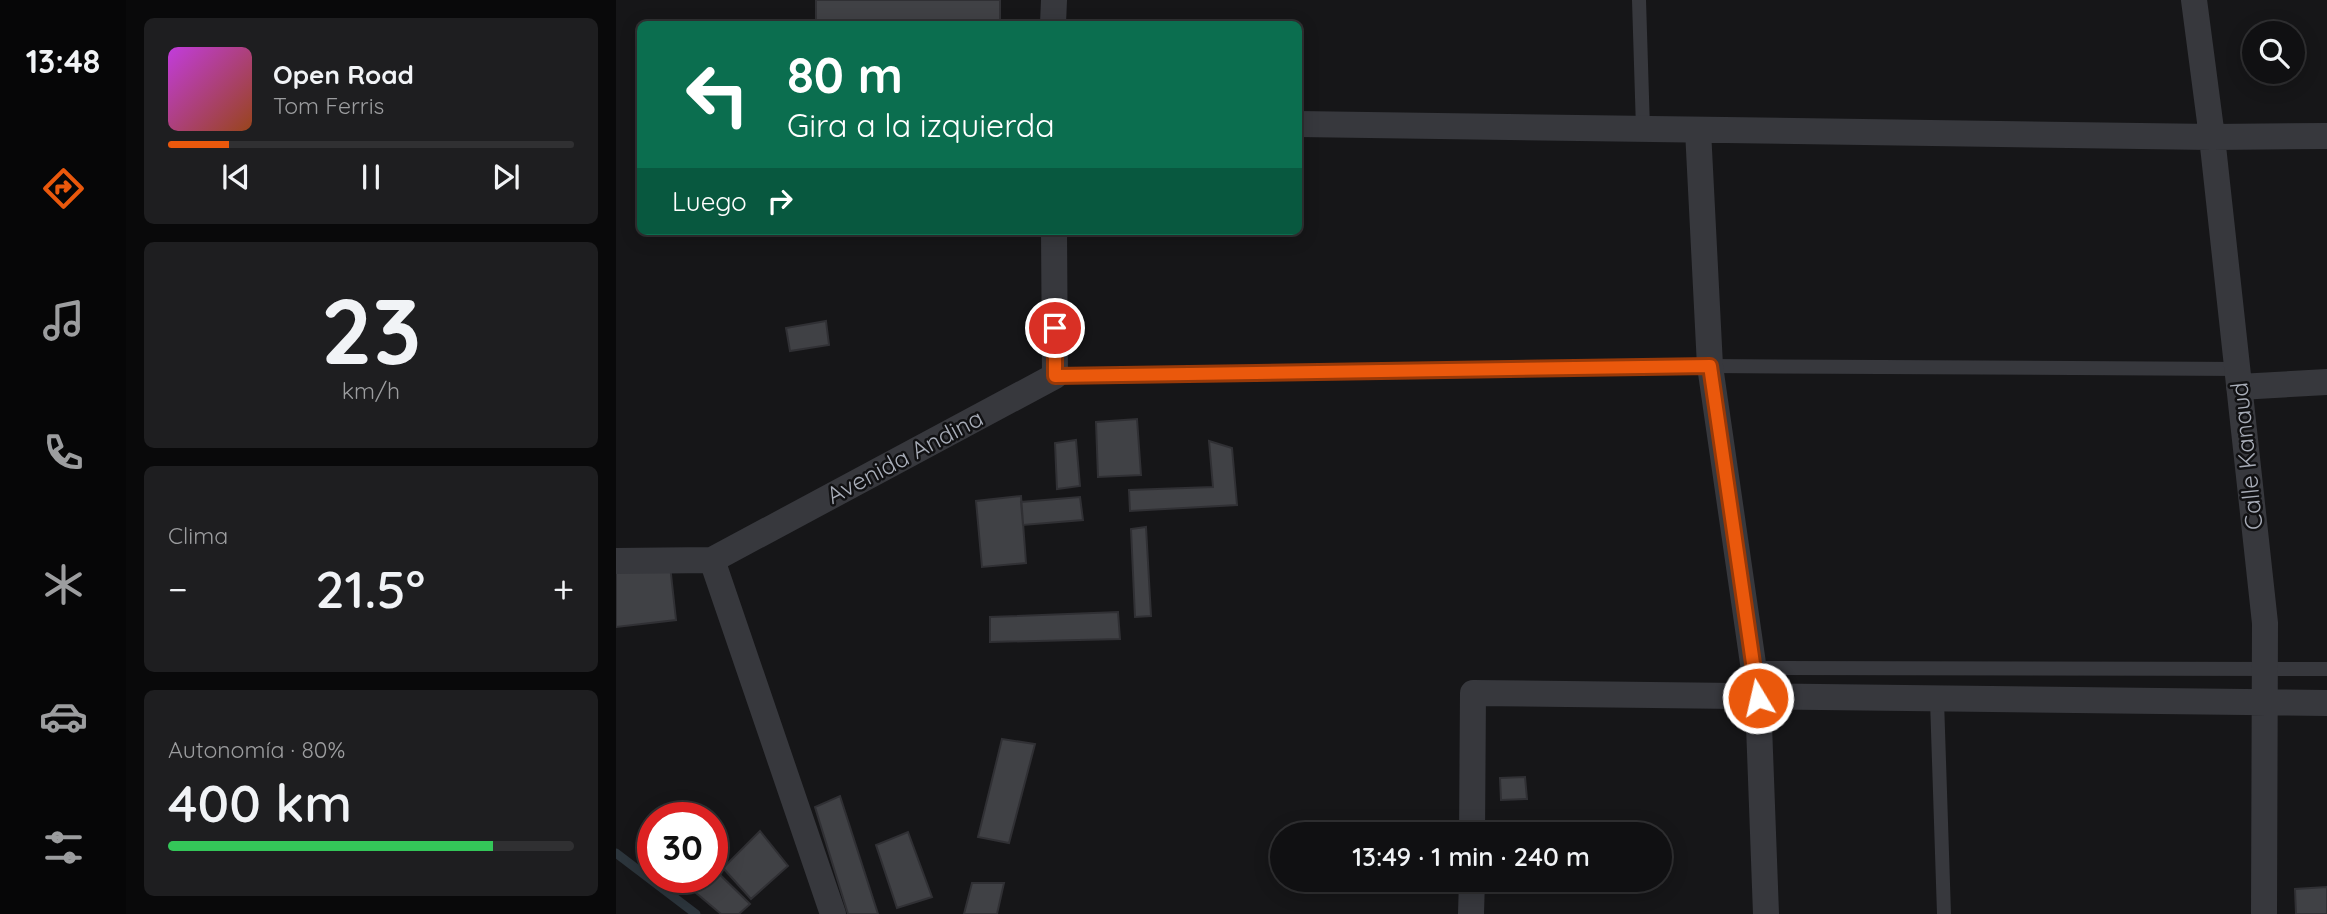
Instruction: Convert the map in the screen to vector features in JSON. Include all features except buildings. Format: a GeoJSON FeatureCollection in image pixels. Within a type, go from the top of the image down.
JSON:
{"type":"FeatureCollection","features":[{"type":"Feature","properties":{"kind":"street"},"geometry":{"type":"LineString","coordinates":[[1053,21],[1054,0]]}},
{"type":"Feature","properties":{"kind":"street","name":"Calle Kanaud"},"geometry":{"type":"LineString","coordinates":[[2194,0],[2212,137],[2265,623],[2264,914]]}},
{"type":"Feature","properties":{"kind":"street"},"geometry":{"type":"LineString","coordinates":[[1302,124],[2212,137],[2327,136]]}},
{"type":"Feature","properties":{"kind":"street"},"geometry":{"type":"LineString","coordinates":[[1698,130],[1710,366],[1758,698],[1766,914]]}},
{"type":"Feature","properties":{"kind":"street"},"geometry":{"type":"LineString","coordinates":[[1054,235],[1055,376]]}},
{"type":"Feature","properties":{"kind":"street","name":"Avenida Andina"},"geometry":{"type":"LineString","coordinates":[[616,561],[712,561],[1055,376]]}},
{"type":"Feature","properties":{"kind":"street"},"geometry":{"type":"LineString","coordinates":[[2238,378],[2327,382]]}},
{"type":"Feature","properties":{"kind":"street"},"geometry":{"type":"LineString","coordinates":[[712,561],[833,914]]}},
{"type":"Feature","properties":{"kind":"street"},"geometry":{"type":"LineString","coordinates":[[1472,822],[1473,693],[2327,703]]}},
{"type":"Feature","properties":{"kind":"street"},"geometry":{"type":"LineString","coordinates":[[1471,914],[1472,892]]}},
{"type":"Feature","properties":{"kind":"lane"},"geometry":{"type":"LineString","coordinates":[[1639,0],[1643,129]]}},
{"type":"Feature","properties":{"kind":"lane"},"geometry":{"type":"LineString","coordinates":[[1055,376],[1710,366],[2238,378]]}},
{"type":"Feature","properties":{"kind":"lane"},"geometry":{"type":"LineString","coordinates":[[1754,668],[2327,669]]}},
{"type":"Feature","properties":{"kind":"lane"},"geometry":{"type":"LineString","coordinates":[[1937,700],[1944,914]]}},
{"type":"Feature","properties":{"kind":"waterway"},"geometry":{"type":"LineString","coordinates":[[616,853],[696,914]]}},
{"type":"Feature","properties":{"kind":"route"},"geometry":{"type":"LineString","coordinates":[[1055,328],[1055,376],[1710,366],[1758,698]]}}]}
